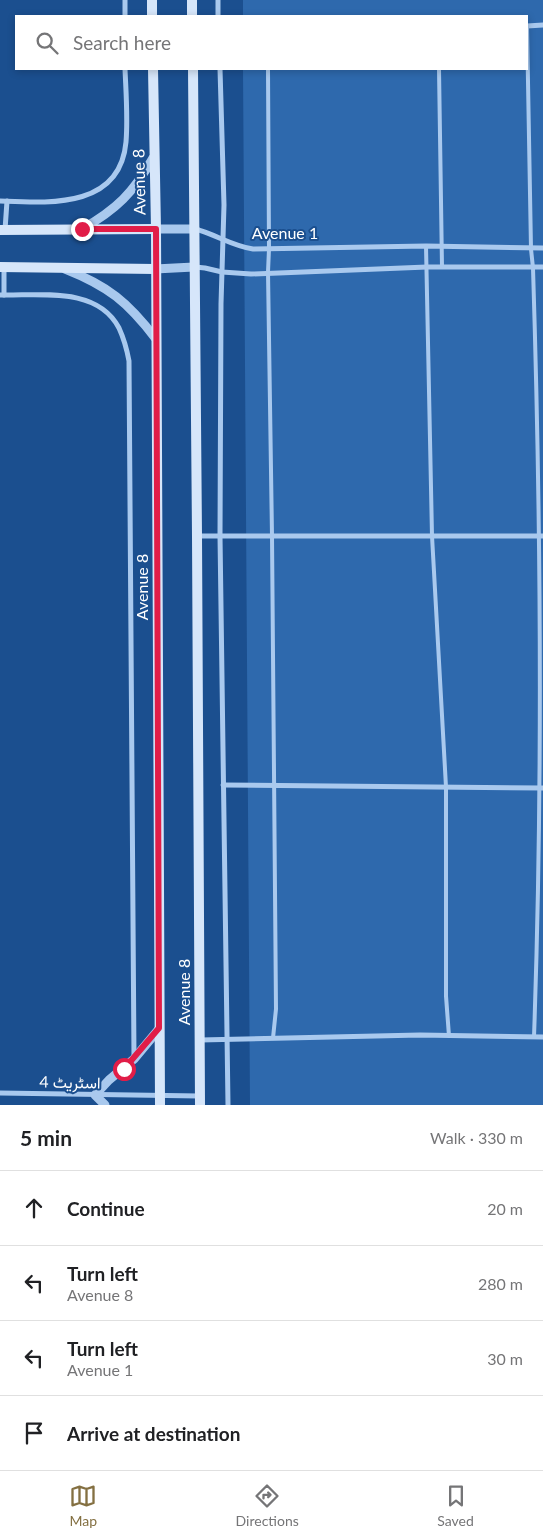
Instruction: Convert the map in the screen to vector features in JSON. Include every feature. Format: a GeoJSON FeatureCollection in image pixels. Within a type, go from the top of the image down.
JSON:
{"type":"FeatureCollection","features":[{"type":"Feature","properties":{"kind":"main road"},"geometry":{"type":"LineString","coordinates":[[152,0],[152,15]]}},
{"type":"Feature","properties":{"kind":"main road"},"geometry":{"type":"LineString","coordinates":[[192,0],[192,15]]}},
{"type":"Feature","properties":{"kind":"main road","name":"Avenue 8"},"geometry":{"type":"LineString","coordinates":[[152,70],[156,229],[160,1100]]}},
{"type":"Feature","properties":{"kind":"main road","name":"Avenue 8"},"geometry":{"type":"LineString","coordinates":[[193,70],[200,1100]]}},
{"type":"Feature","properties":{"kind":"main road","name":"Avenue 1"},"geometry":{"type":"LineString","coordinates":[[2,230],[156,229]]}},
{"type":"Feature","properties":{"kind":"main road"},"geometry":{"type":"LineString","coordinates":[[2,267],[155,269]]}},
{"type":"Feature","properties":{"kind":"street"},"geometry":{"type":"LineString","coordinates":[[125,0],[125,15]]}},
{"type":"Feature","properties":{"kind":"street"},"geometry":{"type":"LineString","coordinates":[[218,0],[218,15]]}},
{"type":"Feature","properties":{"kind":"street"},"geometry":{"type":"LineString","coordinates":[[528,26],[543,25]]}},
{"type":"Feature","properties":{"kind":"street"},"geometry":{"type":"LineString","coordinates":[[0,201],[62,202],[82,197],[98,190],[113,178],[122,161],[126,142],[125,70]]}},
{"type":"Feature","properties":{"kind":"street"},"geometry":{"type":"LineString","coordinates":[[220,70],[224,239],[221,304],[220,536],[228,1105]]}},
{"type":"Feature","properties":{"kind":"street"},"geometry":{"type":"LineString","coordinates":[[82,229],[104,216],[124,200],[154,158]]}},
{"type":"Feature","properties":{"kind":"street"},"geometry":{"type":"LineString","coordinates":[[2,230],[7,202]]}},
{"type":"Feature","properties":{"kind":"street","name":"Avenue 1"},"geometry":{"type":"LineString","coordinates":[[156,229],[195,230],[214,234],[241,247],[253,249],[426,246],[543,248]]}},
{"type":"Feature","properties":{"kind":"street"},"geometry":{"type":"LineString","coordinates":[[155,269],[194,267],[222,272],[251,274],[442,266],[543,267]]}},
{"type":"Feature","properties":{"kind":"street"},"geometry":{"type":"LineString","coordinates":[[2,267],[2,295],[71,296],[89,302],[110,316],[119,328],[129,361],[134,1060]]}},
{"type":"Feature","properties":{"kind":"street"},"geometry":{"type":"LineString","coordinates":[[65,269],[92,280],[117,296],[138,316],[156,339]]}},
{"type":"Feature","properties":{"kind":"street"},"geometry":{"type":"LineString","coordinates":[[197,536],[542,536]]}},
{"type":"Feature","properties":{"kind":"street"},"geometry":{"type":"LineString","coordinates":[[223,785],[542,788]]}},
{"type":"Feature","properties":{"kind":"street"},"geometry":{"type":"LineString","coordinates":[[105,1105],[95,1095],[109,1080],[134,1060],[159,1028]]}},
{"type":"Feature","properties":{"kind":"street"},"geometry":{"type":"LineString","coordinates":[[200,1040],[449,1036],[543,1037]]}},
{"type":"Feature","properties":{"kind":"street","name":"اسٹریٹ 4"},"geometry":{"type":"LineString","coordinates":[[0,1093],[200,1100]]}},
{"type":"Feature","properties":{"kind":"lane"},"geometry":{"type":"LineString","coordinates":[[268,70],[270,249],[268,272],[276,1009],[273,1038]]}},
{"type":"Feature","properties":{"kind":"lane"},"geometry":{"type":"LineString","coordinates":[[439,70],[440,247],[442,266]]}},
{"type":"Feature","properties":{"kind":"lane"},"geometry":{"type":"LineString","coordinates":[[528,70],[531,249],[542,536],[542,788],[534,1037]]}},
{"type":"Feature","properties":{"kind":"lane"},"geometry":{"type":"LineString","coordinates":[[426,246],[432,536],[446,787],[446,986],[449,1036]]}},
{"type":"Feature","properties":{"kind":"shaded area"},"geometry":{"type":"Polygon","coordinates":[[[243,0],[543,0],[543,1105],[250,1105],[243,70],[528,70],[528,15],[243,15],[243,0]]]}},
{"type":"Feature","properties":{"kind":"route"},"geometry":{"type":"LineString","coordinates":[[82,229],[156,229],[159,1028],[134,1060],[124,1069]]}}]}
